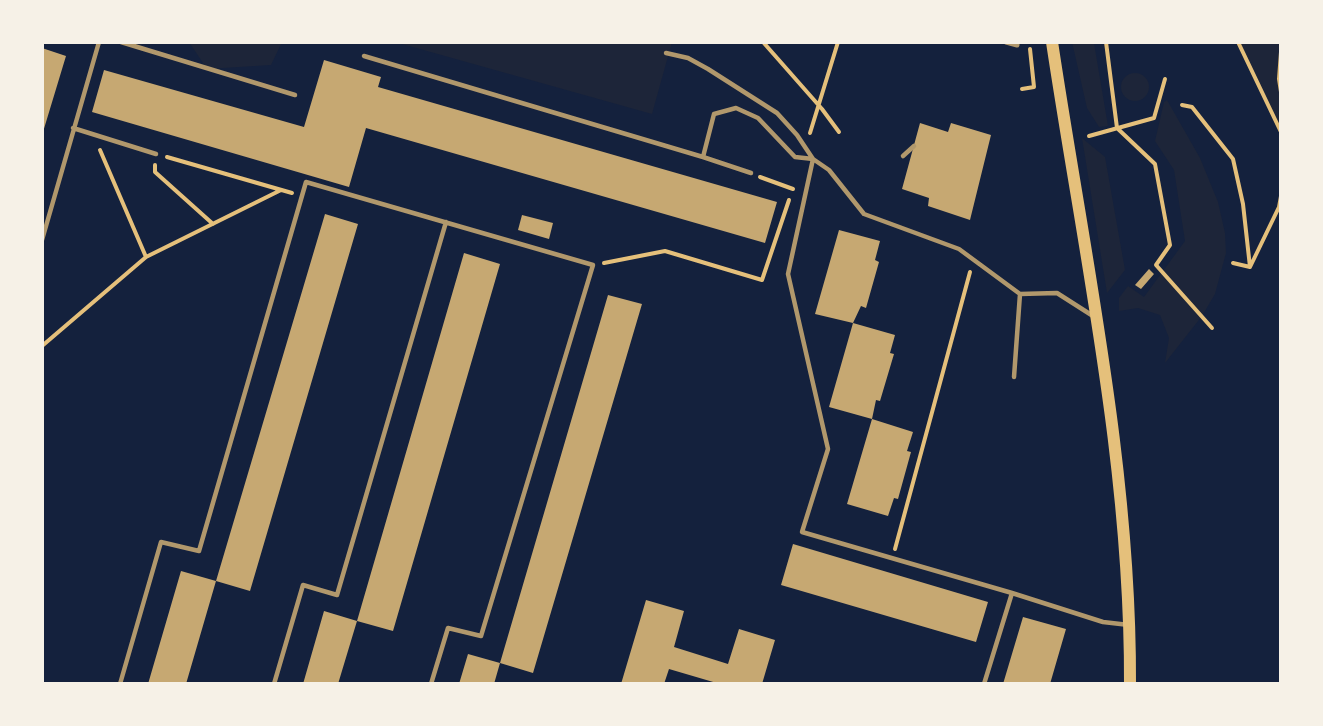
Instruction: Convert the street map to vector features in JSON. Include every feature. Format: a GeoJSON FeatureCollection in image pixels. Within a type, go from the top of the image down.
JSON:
{"type":"FeatureCollection","features":[{"type":"Feature","properties":{"kind":"main road"},"geometry":{"type":"LineString","coordinates":[[1052,42],[1098,320],[1122,512],[1130,625],[1130,684]]}},
{"type":"Feature","properties":{"kind":"street"},"geometry":{"type":"LineString","coordinates":[[1006,42],[1017,45]]}},
{"type":"Feature","properties":{"kind":"lane"},"geometry":{"type":"LineString","coordinates":[[42,240],[99,42]]}},
{"type":"Feature","properties":{"kind":"lane"},"geometry":{"type":"LineString","coordinates":[[120,42],[295,94]]}},
{"type":"Feature","properties":{"kind":"lane"},"geometry":{"type":"LineString","coordinates":[[666,53],[688,58],[769,108],[783,120],[813,159],[829,170],[864,214],[959,249],[1020,294],[1057,293],[1098,320]]}},
{"type":"Feature","properties":{"kind":"lane"},"geometry":{"type":"LineString","coordinates":[[364,56],[751,173]]}},
{"type":"Feature","properties":{"kind":"lane"},"geometry":{"type":"LineString","coordinates":[[703,157],[714,114],[736,108],[758,118],[795,157],[813,159]]}},
{"type":"Feature","properties":{"kind":"lane"},"geometry":{"type":"LineString","coordinates":[[73,128],[156,154]]}},
{"type":"Feature","properties":{"kind":"lane"},"geometry":{"type":"LineString","coordinates":[[903,156],[914,146]]}},
{"type":"Feature","properties":{"kind":"lane"},"geometry":{"type":"LineString","coordinates":[[813,159],[788,274],[828,449],[802,532],[1012,592],[1103,622],[1130,625]]}},
{"type":"Feature","properties":{"kind":"lane"},"geometry":{"type":"LineString","coordinates":[[120,684],[161,542],[199,551],[306,182],[593,265],[481,636],[448,628],[431,684]]}},
{"type":"Feature","properties":{"kind":"lane"},"geometry":{"type":"LineString","coordinates":[[274,684],[303,585],[337,595],[446,222]]}},
{"type":"Feature","properties":{"kind":"lane"},"geometry":{"type":"LineString","coordinates":[[1014,377],[1020,294]]}},
{"type":"Feature","properties":{"kind":"lane"},"geometry":{"type":"LineString","coordinates":[[984,684],[1012,592]]}},
{"type":"Feature","properties":{"kind":"path"},"geometry":{"type":"LineString","coordinates":[[763,42],[819,104],[839,132]]}},
{"type":"Feature","properties":{"kind":"path"},"geometry":{"type":"LineString","coordinates":[[805,148],[838,42]]}},
{"type":"Feature","properties":{"kind":"path"},"geometry":{"type":"LineString","coordinates":[[1022,89],[1034,87],[1029,42]]}},
{"type":"Feature","properties":{"kind":"path"},"geometry":{"type":"LineString","coordinates":[[1106,42],[1117,128],[1155,164],[1170,245],[1156,265],[1212,328]]}},
{"type":"Feature","properties":{"kind":"path"},"geometry":{"type":"LineString","coordinates":[[1238,42],[1281,132]]}},
{"type":"Feature","properties":{"kind":"path"},"geometry":{"type":"LineString","coordinates":[[1281,52],[1279,79],[1281,92]]}},
{"type":"Feature","properties":{"kind":"path"},"geometry":{"type":"LineString","coordinates":[[1089,136],[1154,118],[1165,80]]}},
{"type":"Feature","properties":{"kind":"path"},"geometry":{"type":"LineString","coordinates":[[1182,105],[1192,107],[1233,159],[1243,204],[1251,267]]}},
{"type":"Feature","properties":{"kind":"path"},"geometry":{"type":"LineString","coordinates":[[93,134],[146,257]]}},
{"type":"Feature","properties":{"kind":"path"},"geometry":{"type":"LineString","coordinates":[[42,346],[146,257],[214,225],[281,190],[156,154],[155,172],[214,225]]}},
{"type":"Feature","properties":{"kind":"path"},"geometry":{"type":"LineString","coordinates":[[593,265],[665,251],[762,280],[804,158]]}},
{"type":"Feature","properties":{"kind":"path"},"geometry":{"type":"LineString","coordinates":[[751,173],[793,189]]}},
{"type":"Feature","properties":{"kind":"path"},"geometry":{"type":"LineString","coordinates":[[1251,267],[1279,207],[1281,196]]}},
{"type":"Feature","properties":{"kind":"path"},"geometry":{"type":"LineString","coordinates":[[893,558],[973,259]]}},
{"type":"Feature","properties":{"kind":"path"},"geometry":{"type":"LineString","coordinates":[[1233,263],[1251,267]]}},
{"type":"Feature","properties":{"kind":"shaded area"},"geometry":{"type":"Polygon","coordinates":[[[189,42],[282,42],[271,65],[207,69],[189,42]]]}},
{"type":"Feature","properties":{"kind":"shaded area"},"geometry":{"type":"Polygon","coordinates":[[[395,42],[672,42],[652,114],[395,42]]]}},
{"type":"Feature","properties":{"kind":"shaded area"},"geometry":{"type":"Polygon","coordinates":[[[1072,42],[1094,43],[1108,126],[1099,127],[1087,108],[1072,42]]]}},
{"type":"Feature","properties":{"kind":"shaded area"},"geometry":{"type":"Polygon","coordinates":[[[1238,42],[1281,42],[1281,132],[1238,42]]]}},
{"type":"Feature","properties":{"kind":"shaded area"},"geometry":{"type":"Polygon","coordinates":[[[1135,73],[1145,77],[1149,87],[1145,97],[1135,101],[1125,97],[1121,87],[1125,77],[1135,73]]]}},
{"type":"Feature","properties":{"kind":"shaded area"},"geometry":{"type":"Polygon","coordinates":[[[1167,100],[1200,158],[1218,202],[1225,233],[1226,253],[1215,294],[1202,316],[1165,363],[1169,338],[1160,315],[1138,308],[1119,311],[1119,298],[1128,286],[1144,297],[1185,241],[1174,170],[1155,141],[1164,102],[1167,100]]]}},
{"type":"Feature","properties":{"kind":"shaded area"},"geometry":{"type":"Polygon","coordinates":[[[1082,138],[1105,157],[1125,270],[1107,293],[1082,138]]]}},
{"type":"Feature","properties":{"kind":"building"},"geometry":{"type":"Polygon","coordinates":[[[42,48],[66,56],[43,132],[42,132],[42,48]]]}},
{"type":"Feature","properties":{"kind":"building"},"geometry":{"type":"Polygon","coordinates":[[[324,60],[381,77],[378,87],[777,202],[765,243],[366,128],[349,187],[92,112],[104,70],[304,127],[324,60]]]}},
{"type":"Feature","properties":{"kind":"building"},"geometry":{"type":"Polygon","coordinates":[[[920,123],[948,132],[951,123],[991,135],[970,220],[928,206],[929,198],[902,189],[920,123]]]}},
{"type":"Feature","properties":{"kind":"building"},"geometry":{"type":"Polygon","coordinates":[[[325,214],[358,224],[250,591],[216,581],[325,214]]]}},
{"type":"Feature","properties":{"kind":"building"},"geometry":{"type":"Polygon","coordinates":[[[522,215],[553,223],[549,239],[518,230],[522,215]]]}},
{"type":"Feature","properties":{"kind":"building"},"geometry":{"type":"Polygon","coordinates":[[[839,230],[880,241],[875,260],[879,262],[866,308],[861,306],[853,323],[815,314],[839,230]]]}},
{"type":"Feature","properties":{"kind":"building"},"geometry":{"type":"Polygon","coordinates":[[[464,253],[500,264],[393,631],[357,621],[464,253]]]}},
{"type":"Feature","properties":{"kind":"building"},"geometry":{"type":"Polygon","coordinates":[[[1149,269],[1154,274],[1141,289],[1135,285],[1149,269]]]}},
{"type":"Feature","properties":{"kind":"building"},"geometry":{"type":"Polygon","coordinates":[[[608,295],[642,304],[533,673],[500,663],[608,295]]]}},
{"type":"Feature","properties":{"kind":"building"},"geometry":{"type":"Polygon","coordinates":[[[853,323],[895,335],[890,353],[894,354],[880,401],[876,400],[872,419],[829,407],[853,323]]]}},
{"type":"Feature","properties":{"kind":"building"},"geometry":{"type":"Polygon","coordinates":[[[872,419],[913,432],[907,451],[911,452],[898,499],[894,498],[888,516],[847,504],[872,419]]]}},
{"type":"Feature","properties":{"kind":"building"},"geometry":{"type":"Polygon","coordinates":[[[793,544],[988,602],[976,642],[781,585],[793,544]]]}},
{"type":"Feature","properties":{"kind":"building"},"geometry":{"type":"Polygon","coordinates":[[[181,571],[216,581],[186,684],[148,684],[181,571]]]}},
{"type":"Feature","properties":{"kind":"building"},"geometry":{"type":"Polygon","coordinates":[[[646,600],[684,611],[674,647],[728,664],[739,629],[775,640],[762,684],[720,684],[669,669],[664,684],[621,684],[646,600]]]}},
{"type":"Feature","properties":{"kind":"building"},"geometry":{"type":"Polygon","coordinates":[[[324,611],[357,621],[338,684],[303,684],[324,611]]]}},
{"type":"Feature","properties":{"kind":"building"},"geometry":{"type":"Polygon","coordinates":[[[1023,617],[1066,629],[1050,684],[1003,684],[1023,617]]]}},
{"type":"Feature","properties":{"kind":"building"},"geometry":{"type":"Polygon","coordinates":[[[468,654],[500,663],[494,684],[459,684],[468,654]]]}}]}
